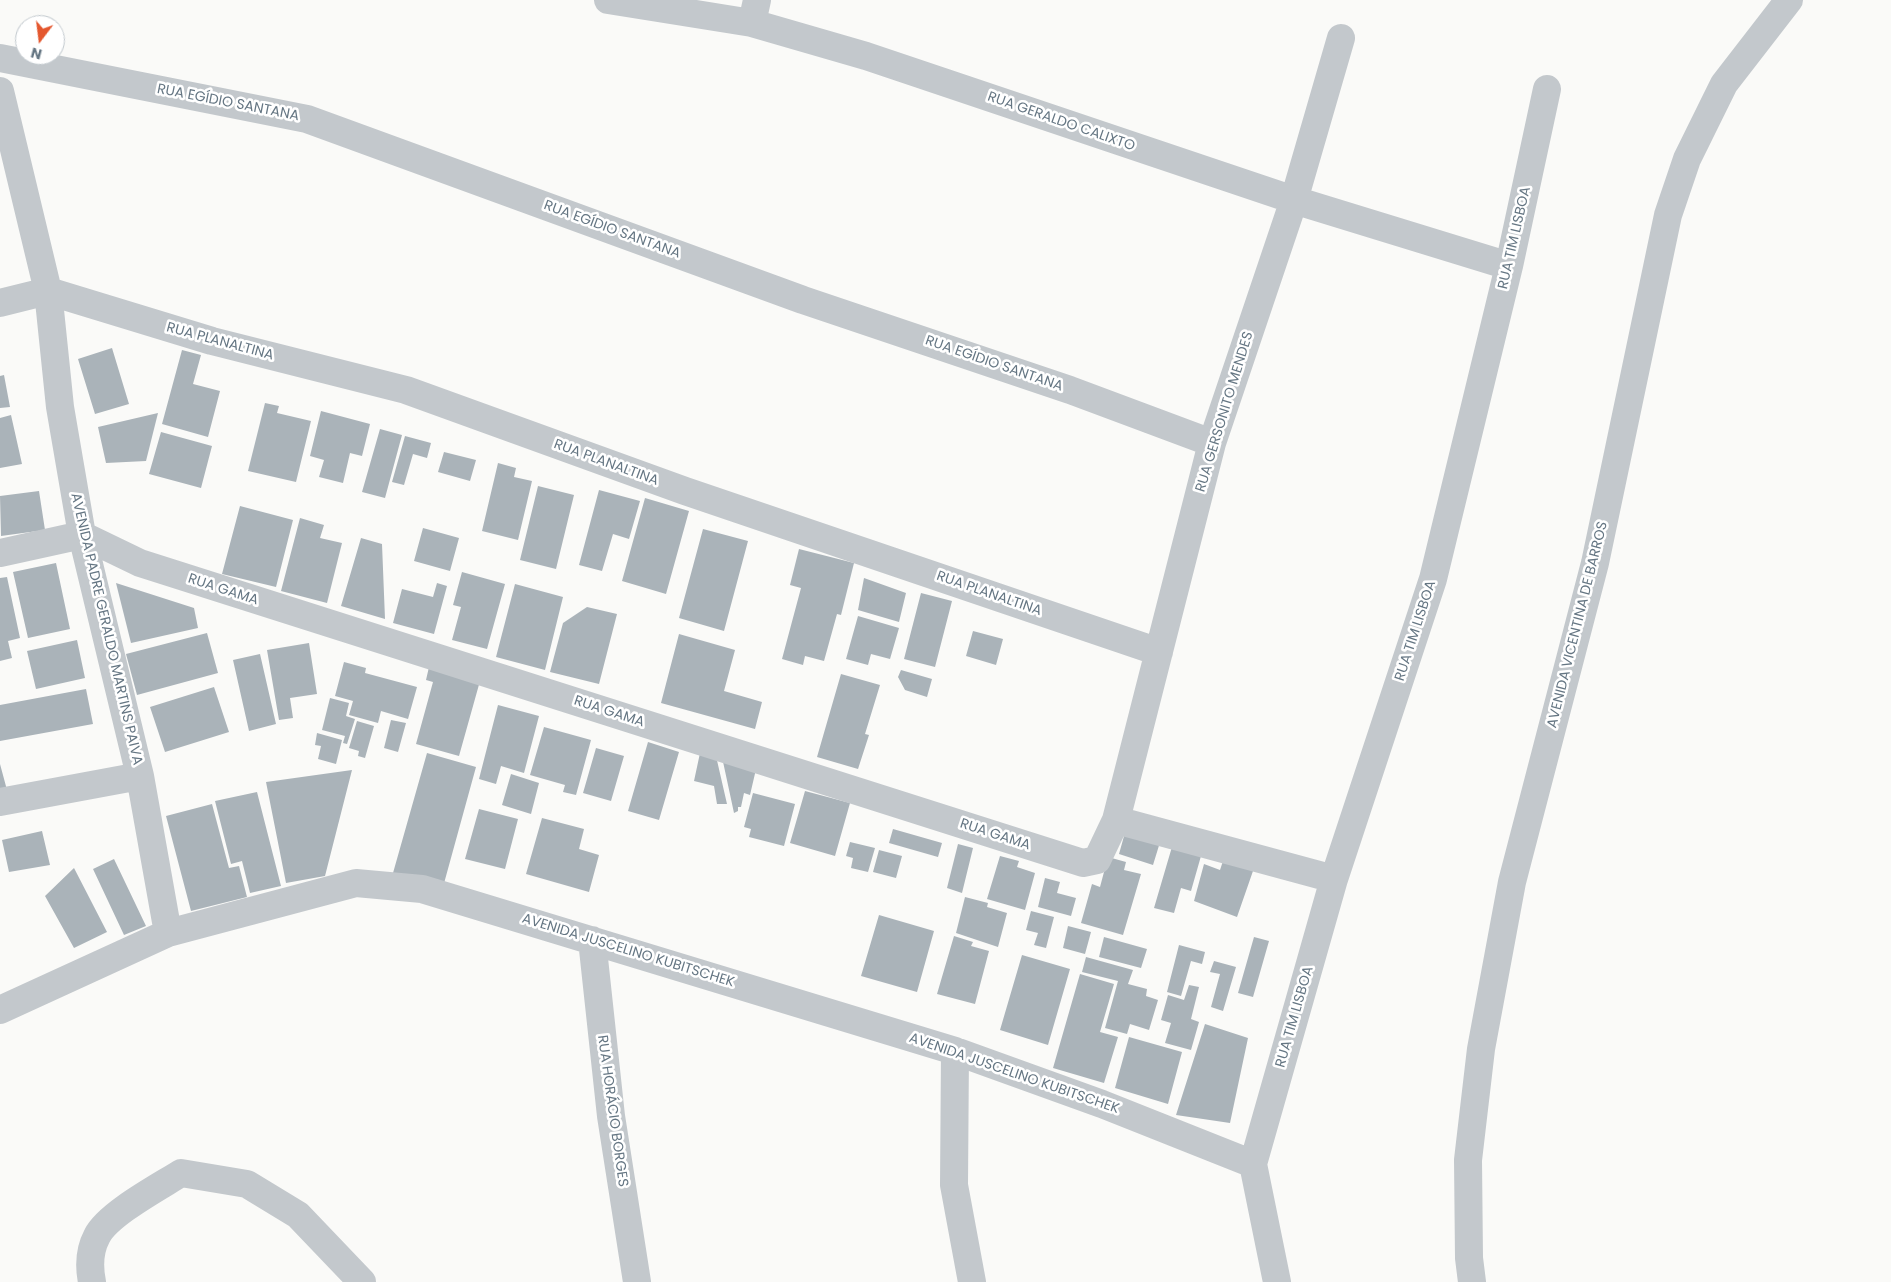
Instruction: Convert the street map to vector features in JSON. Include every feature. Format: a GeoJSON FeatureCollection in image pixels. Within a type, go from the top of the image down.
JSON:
{"type":"FeatureCollection","features":[{"type":"Feature","properties":{"kind":"street","name":"RUA GERALDO CALIXTO"},"geometry":{"type":"LineString","coordinates":[[608,0],[754,12],[866,56],[1294,200],[1509,266]]}},
{"type":"Feature","properties":{"kind":"street","name":"AVENIDA VICENTINA DE BARROS"},"geometry":{"type":"LineString","coordinates":[[1472,1282],[1469,1258],[1468,1160],[1484,1030],[1512,882],[1595,563],[1668,215],[1687,159],[1724,84],[1789,0]]}},
{"type":"Feature","properties":{"kind":"street","name":"RUA GERSONITO MENDES"},"geometry":{"type":"LineString","coordinates":[[1116,820],[1212,443],[1294,200],[1341,38]]}},
{"type":"Feature","properties":{"kind":"street","name":"RUA EGÍDIO SANTANA"},"geometry":{"type":"LineString","coordinates":[[0,58],[307,119],[803,300],[1070,390],[1212,443]]}},
{"type":"Feature","properties":{"kind":"street","name":"RUA TIM LISBOA"},"geometry":{"type":"LineString","coordinates":[[1253,1164],[1334,878],[1433,580],[1509,266],[1547,89]]}},
{"type":"Feature","properties":{"kind":"street","name":"AVENIDA PADRE GERALDO MARTINS PAIVA"},"geometry":{"type":"LineString","coordinates":[[0,91],[48,291],[60,407],[82,536],[140,776],[168,933]]}},
{"type":"Feature","properties":{"kind":"street"},"geometry":{"type":"LineString","coordinates":[[0,303],[48,291]]}},
{"type":"Feature","properties":{"kind":"street","name":"RUA PLANALTINA"},"geometry":{"type":"LineString","coordinates":[[48,291],[212,341],[406,390],[684,491],[1158,652]]}},
{"type":"Feature","properties":{"kind":"street"},"geometry":{"type":"LineString","coordinates":[[0,552],[82,536]]}},
{"type":"Feature","properties":{"kind":"street","name":"RUA GAMA"},"geometry":{"type":"LineString","coordinates":[[82,536],[149,566],[1083,863],[1097,860],[1116,820]]}},
{"type":"Feature","properties":{"kind":"street"},"geometry":{"type":"LineString","coordinates":[[0,802],[140,776]]}},
{"type":"Feature","properties":{"kind":"street"},"geometry":{"type":"LineString","coordinates":[[1116,820],[1334,878]]}},
{"type":"Feature","properties":{"kind":"street","name":"AVENIDA JUSCELINO KUBITSCHEK"},"geometry":{"type":"LineString","coordinates":[[0,1010],[168,933],[356,883],[422,888],[955,1051],[1102,1104],[1253,1164]]}},
{"type":"Feature","properties":{"kind":"street","name":"RUA HORÁCIO BORGES"},"geometry":{"type":"LineString","coordinates":[[592,940],[611,1116],[637,1282]]}},
{"type":"Feature","properties":{"kind":"street"},"geometry":{"type":"LineString","coordinates":[[955,1051],[954,1185],[972,1282]]}},
{"type":"Feature","properties":{"kind":"street"},"geometry":{"type":"LineString","coordinates":[[1253,1164],[1277,1282]]}},
{"type":"Feature","properties":{"kind":"street"},"geometry":{"type":"LineString","coordinates":[[92,1282],[89,1266],[97,1235],[120,1212],[181,1173],[247,1184],[298,1215],[362,1282]]}},
{"type":"Feature","properties":{"kind":"building"},"geometry":{"type":"Polygon","coordinates":[[[112,348],[129,404],[95,414],[78,359],[112,348]]]}},
{"type":"Feature","properties":{"kind":"building"},"geometry":{"type":"Polygon","coordinates":[[[182,350],[201,355],[193,384],[220,391],[208,437],[162,424],[182,350]]]}},
{"type":"Feature","properties":{"kind":"building"},"geometry":{"type":"Polygon","coordinates":[[[4,375],[10,407],[0,408],[0,376],[4,375]]]}},
{"type":"Feature","properties":{"kind":"building"},"geometry":{"type":"Polygon","coordinates":[[[265,403],[279,406],[277,413],[311,421],[296,482],[248,471],[265,403]]]}},
{"type":"Feature","properties":{"kind":"building"},"geometry":{"type":"Polygon","coordinates":[[[321,411],[370,424],[362,456],[350,453],[343,483],[319,477],[324,460],[310,456],[321,411]]]}},
{"type":"Feature","properties":{"kind":"building"},"geometry":{"type":"Polygon","coordinates":[[[158,413],[146,461],[106,463],[98,427],[158,413]]]}},
{"type":"Feature","properties":{"kind":"building"},"geometry":{"type":"Polygon","coordinates":[[[11,415],[22,464],[0,468],[0,418],[11,415]]]}},
{"type":"Feature","properties":{"kind":"building"},"geometry":{"type":"Polygon","coordinates":[[[380,429],[402,435],[385,498],[362,492],[380,429]]]}},
{"type":"Feature","properties":{"kind":"building"},"geometry":{"type":"Polygon","coordinates":[[[161,432],[212,446],[201,488],[149,474],[161,432]]]}},
{"type":"Feature","properties":{"kind":"building"},"geometry":{"type":"Polygon","coordinates":[[[405,436],[431,443],[427,458],[413,454],[404,485],[392,482],[405,436]]]}},
{"type":"Feature","properties":{"kind":"building"},"geometry":{"type":"Polygon","coordinates":[[[444,452],[476,460],[470,481],[438,472],[444,452]]]}},
{"type":"Feature","properties":{"kind":"building"},"geometry":{"type":"Polygon","coordinates":[[[498,463],[516,468],[514,477],[532,481],[518,540],[482,531],[498,463]]]}},
{"type":"Feature","properties":{"kind":"building"},"geometry":{"type":"Polygon","coordinates":[[[538,486],[574,495],[556,569],[520,560],[538,486]]]}},
{"type":"Feature","properties":{"kind":"building"},"geometry":{"type":"Polygon","coordinates":[[[599,490],[640,501],[629,539],[613,534],[602,571],[579,565],[599,490]]]}},
{"type":"Feature","properties":{"kind":"building"},"geometry":{"type":"Polygon","coordinates":[[[39,491],[45,530],[1,536],[0,496],[39,491]]]}},
{"type":"Feature","properties":{"kind":"building"},"geometry":{"type":"Polygon","coordinates":[[[645,498],[689,511],[666,594],[622,581],[645,498]]]}},
{"type":"Feature","properties":{"kind":"building"},"geometry":{"type":"Polygon","coordinates":[[[240,506],[293,520],[276,587],[222,574],[240,506]]]}},
{"type":"Feature","properties":{"kind":"building"},"geometry":{"type":"Polygon","coordinates":[[[300,518],[324,525],[320,538],[342,543],[327,603],[281,591],[300,518]]]}},
{"type":"Feature","properties":{"kind":"building"},"geometry":{"type":"Polygon","coordinates":[[[423,528],[459,538],[450,571],[414,561],[423,528]]]}},
{"type":"Feature","properties":{"kind":"building"},"geometry":{"type":"Polygon","coordinates":[[[703,529],[748,541],[724,631],[679,618],[703,529]]]}},
{"type":"Feature","properties":{"kind":"building"},"geometry":{"type":"Polygon","coordinates":[[[361,538],[382,544],[385,619],[341,606],[361,538]]]}},
{"type":"Feature","properties":{"kind":"building"},"geometry":{"type":"Polygon","coordinates":[[[799,549],[854,563],[841,615],[837,614],[824,661],[805,656],[803,665],[782,659],[801,588],[790,585],[799,549]]]}},
{"type":"Feature","properties":{"kind":"building"},"geometry":{"type":"Polygon","coordinates":[[[56,563],[70,629],[28,638],[13,572],[56,563]]]}},
{"type":"Feature","properties":{"kind":"building"},"geometry":{"type":"Polygon","coordinates":[[[462,572],[505,584],[487,649],[452,640],[461,607],[453,605],[462,572]]]}},
{"type":"Feature","properties":{"kind":"building"},"geometry":{"type":"Polygon","coordinates":[[[7,577],[20,638],[8,641],[12,658],[0,661],[0,578],[7,577]]]}},
{"type":"Feature","properties":{"kind":"building"},"geometry":{"type":"Polygon","coordinates":[[[864,578],[906,593],[899,622],[858,610],[864,578]]]}},
{"type":"Feature","properties":{"kind":"building"},"geometry":{"type":"Polygon","coordinates":[[[116,583],[194,608],[198,628],[131,643],[116,583]]]}},
{"type":"Feature","properties":{"kind":"building"},"geometry":{"type":"Polygon","coordinates":[[[437,583],[447,586],[434,634],[393,623],[402,589],[433,597],[437,583]]]}},
{"type":"Feature","properties":{"kind":"building"},"geometry":{"type":"Polygon","coordinates":[[[515,584],[563,597],[545,670],[496,657],[515,584]]]}},
{"type":"Feature","properties":{"kind":"building"},"geometry":{"type":"Polygon","coordinates":[[[921,593],[952,601],[935,667],[904,659],[921,593]]]}},
{"type":"Feature","properties":{"kind":"building"},"geometry":{"type":"Polygon","coordinates":[[[587,607],[617,614],[599,684],[550,672],[563,623],[587,607]]]}},
{"type":"Feature","properties":{"kind":"building"},"geometry":{"type":"Polygon","coordinates":[[[858,616],[899,628],[890,659],[871,654],[868,665],[846,659],[858,616]]]}},
{"type":"Feature","properties":{"kind":"building"},"geometry":{"type":"Polygon","coordinates":[[[973,631],[1003,639],[996,665],[966,656],[973,631]]]}},
{"type":"Feature","properties":{"kind":"building"},"geometry":{"type":"Polygon","coordinates":[[[207,633],[218,673],[137,695],[126,654],[207,633]]]}},
{"type":"Feature","properties":{"kind":"building"},"geometry":{"type":"Polygon","coordinates":[[[679,634],[735,650],[724,691],[762,702],[755,729],[661,703],[679,634]]]}},
{"type":"Feature","properties":{"kind":"building"},"geometry":{"type":"Polygon","coordinates":[[[77,640],[85,678],[36,689],[27,651],[77,640]]]}},
{"type":"Feature","properties":{"kind":"building"},"geometry":{"type":"Polygon","coordinates":[[[309,643],[317,694],[290,698],[293,718],[279,720],[267,650],[309,643]]]}},
{"type":"Feature","properties":{"kind":"building"},"geometry":{"type":"Polygon","coordinates":[[[260,654],[276,724],[249,731],[233,660],[260,654]]]}},
{"type":"Feature","properties":{"kind":"building"},"geometry":{"type":"Polygon","coordinates":[[[344,662],[366,668],[365,673],[417,687],[408,719],[381,711],[378,723],[349,715],[353,701],[335,696],[344,662]]]}},
{"type":"Feature","properties":{"kind":"building"},"geometry":{"type":"Polygon","coordinates":[[[429,667],[480,681],[459,756],[416,744],[433,682],[426,680],[429,667]]]}},
{"type":"Feature","properties":{"kind":"building"},"geometry":{"type":"Polygon","coordinates":[[[901,670],[932,679],[927,697],[905,690],[898,677],[901,670]]]}},
{"type":"Feature","properties":{"kind":"building"},"geometry":{"type":"Polygon","coordinates":[[[841,674],[880,685],[865,734],[869,735],[858,769],[817,757],[841,674]]]}},
{"type":"Feature","properties":{"kind":"building"},"geometry":{"type":"Polygon","coordinates":[[[214,687],[229,732],[165,752],[150,707],[214,687]]]}},
{"type":"Feature","properties":{"kind":"building"},"geometry":{"type":"Polygon","coordinates":[[[86,689],[93,724],[0,741],[0,705],[86,689]]]}},
{"type":"Feature","properties":{"kind":"building"},"geometry":{"type":"Polygon","coordinates":[[[330,698],[349,703],[346,716],[355,719],[347,744],[343,743],[345,736],[322,730],[330,698]]]}},
{"type":"Feature","properties":{"kind":"building"},"geometry":{"type":"Polygon","coordinates":[[[498,705],[539,716],[524,773],[501,766],[496,784],[479,779],[498,705]]]}},
{"type":"Feature","properties":{"kind":"building"},"geometry":{"type":"Polygon","coordinates":[[[391,720],[406,723],[398,752],[384,748],[391,720]]]}},
{"type":"Feature","properties":{"kind":"building"},"geometry":{"type":"Polygon","coordinates":[[[357,721],[374,726],[365,758],[358,756],[359,751],[349,748],[357,721]]]}},
{"type":"Feature","properties":{"kind":"building"},"geometry":{"type":"Polygon","coordinates":[[[544,727],[591,740],[576,795],[563,792],[565,785],[530,775],[544,727]]]}},
{"type":"Feature","properties":{"kind":"building"},"geometry":{"type":"Polygon","coordinates":[[[317,733],[342,740],[336,764],[318,759],[321,746],[315,745],[317,733]]]}},
{"type":"Feature","properties":{"kind":"building"},"geometry":{"type":"Polygon","coordinates":[[[648,742],[679,752],[659,820],[628,811],[648,742]]]}},
{"type":"Feature","properties":{"kind":"building"},"geometry":{"type":"Polygon","coordinates":[[[596,748],[624,756],[611,801],[583,793],[596,748]]]}},
{"type":"Feature","properties":{"kind":"building"},"geometry":{"type":"Polygon","coordinates":[[[427,753],[476,767],[443,887],[393,873],[427,753]]]}},
{"type":"Feature","properties":{"kind":"building"},"geometry":{"type":"Polygon","coordinates":[[[700,753],[716,756],[727,804],[717,804],[714,786],[694,781],[700,753]]]}},
{"type":"Feature","properties":{"kind":"building"},"geometry":{"type":"Polygon","coordinates":[[[722,757],[757,765],[750,795],[744,793],[741,807],[738,807],[738,811],[734,813],[722,757]]]}},
{"type":"Feature","properties":{"kind":"building"},"geometry":{"type":"Polygon","coordinates":[[[0,764],[7,790],[0,792],[0,764]]]}},
{"type":"Feature","properties":{"kind":"building"},"geometry":{"type":"Polygon","coordinates":[[[352,770],[325,876],[286,883],[266,782],[352,770]]]}},
{"type":"Feature","properties":{"kind":"building"},"geometry":{"type":"Polygon","coordinates":[[[511,774],[539,783],[531,814],[502,805],[511,774]]]}},
{"type":"Feature","properties":{"kind":"building"},"geometry":{"type":"Polygon","coordinates":[[[805,791],[850,803],[835,856],[790,843],[805,791]]]}},
{"type":"Feature","properties":{"kind":"building"},"geometry":{"type":"Polygon","coordinates":[[[257,792],[281,886],[250,893],[242,861],[231,864],[215,801],[257,792]]]}},
{"type":"Feature","properties":{"kind":"building"},"geometry":{"type":"Polygon","coordinates":[[[753,793],[795,804],[784,846],[749,837],[751,829],[744,827],[753,793]]]}},
{"type":"Feature","properties":{"kind":"building"},"geometry":{"type":"Polygon","coordinates":[[[212,804],[229,868],[239,866],[247,897],[191,911],[166,816],[212,804]]]}},
{"type":"Feature","properties":{"kind":"building"},"geometry":{"type":"Polygon","coordinates":[[[479,809],[518,819],[505,869],[465,859],[479,809]]]}},
{"type":"Feature","properties":{"kind":"building"},"geometry":{"type":"Polygon","coordinates":[[[542,818],[584,829],[579,849],[599,855],[589,892],[526,874],[542,818]]]}},
{"type":"Feature","properties":{"kind":"building"},"geometry":{"type":"Polygon","coordinates":[[[893,829],[942,843],[938,857],[889,843],[893,829]]]}},
{"type":"Feature","properties":{"kind":"building"},"geometry":{"type":"Polygon","coordinates":[[[1126,829],[1161,839],[1153,865],[1119,854],[1126,829]]]}},
{"type":"Feature","properties":{"kind":"building"},"geometry":{"type":"Polygon","coordinates":[[[42,831],[50,865],[9,872],[2,840],[42,831]]]}},
{"type":"Feature","properties":{"kind":"building"},"geometry":{"type":"Polygon","coordinates":[[[1174,840],[1203,849],[1191,891],[1181,888],[1174,913],[1154,908],[1174,840]]]}},
{"type":"Feature","properties":{"kind":"building"},"geometry":{"type":"Polygon","coordinates":[[[850,842],[875,848],[868,872],[851,868],[853,858],[846,856],[850,842]]]}},
{"type":"Feature","properties":{"kind":"building"},"geometry":{"type":"Polygon","coordinates":[[[958,844],[973,848],[962,893],[947,888],[958,844]]]}},
{"type":"Feature","properties":{"kind":"building"},"geometry":{"type":"Polygon","coordinates":[[[879,850],[902,856],[896,878],[873,872],[879,850]]]}},
{"type":"Feature","properties":{"kind":"building"},"geometry":{"type":"Polygon","coordinates":[[[1225,855],[1253,871],[1237,917],[1194,901],[1204,864],[1220,870],[1225,855]]]}},
{"type":"Feature","properties":{"kind":"building"},"geometry":{"type":"Polygon","coordinates":[[[1000,856],[1019,861],[1017,867],[1035,873],[1025,910],[987,899],[1000,856]]]}},
{"type":"Feature","properties":{"kind":"building"},"geometry":{"type":"Polygon","coordinates":[[[1108,857],[1126,862],[1124,870],[1141,874],[1123,935],[1081,923],[1092,884],[1100,887],[1108,857]]]}},
{"type":"Feature","properties":{"kind":"building"},"geometry":{"type":"Polygon","coordinates":[[[114,859],[146,926],[124,935],[93,869],[114,859]]]}},
{"type":"Feature","properties":{"kind":"building"},"geometry":{"type":"Polygon","coordinates":[[[74,868],[107,932],[74,948],[45,896],[74,868]]]}},
{"type":"Feature","properties":{"kind":"building"},"geometry":{"type":"Polygon","coordinates":[[[1045,878],[1060,882],[1057,893],[1076,898],[1071,916],[1038,907],[1045,878]]]}},
{"type":"Feature","properties":{"kind":"building"},"geometry":{"type":"Polygon","coordinates":[[[965,897],[988,903],[987,907],[1007,913],[998,947],[956,933],[965,897]]]}},
{"type":"Feature","properties":{"kind":"building"},"geometry":{"type":"Polygon","coordinates":[[[1031,911],[1054,917],[1046,948],[1034,945],[1038,933],[1026,930],[1031,911]]]}},
{"type":"Feature","properties":{"kind":"building"},"geometry":{"type":"Polygon","coordinates":[[[879,915],[934,931],[917,992],[861,976],[879,915]]]}},
{"type":"Feature","properties":{"kind":"building"},"geometry":{"type":"Polygon","coordinates":[[[1068,926],[1091,932],[1085,954],[1063,948],[1068,926]]]}},
{"type":"Feature","properties":{"kind":"building"},"geometry":{"type":"Polygon","coordinates":[[[954,936],[973,942],[971,946],[989,951],[975,1004],[937,994],[954,936]]]}},
{"type":"Feature","properties":{"kind":"building"},"geometry":{"type":"Polygon","coordinates":[[[1104,937],[1147,949],[1141,968],[1099,957],[1104,937]]]}},
{"type":"Feature","properties":{"kind":"building"},"geometry":{"type":"Polygon","coordinates":[[[1254,937],[1269,941],[1253,997],[1238,993],[1254,937]]]}},
{"type":"Feature","properties":{"kind":"building"},"geometry":{"type":"Polygon","coordinates":[[[1179,945],[1205,952],[1202,964],[1191,961],[1181,996],[1167,992],[1179,945]]]}},
{"type":"Feature","properties":{"kind":"building"},"geometry":{"type":"Polygon","coordinates":[[[1022,955],[1070,969],[1048,1045],[1000,1030],[1022,955]]]}},
{"type":"Feature","properties":{"kind":"building"},"geometry":{"type":"Polygon","coordinates":[[[1086,957],[1133,970],[1128,984],[1147,989],[1146,996],[1158,1000],[1149,1030],[1130,1024],[1127,1034],[1105,1028],[1118,981],[1082,972],[1086,957]]]}},
{"type":"Feature","properties":{"kind":"building"},"geometry":{"type":"Polygon","coordinates":[[[1214,961],[1236,967],[1223,1011],[1211,1007],[1220,974],[1210,972],[1214,961]]]}},
{"type":"Feature","properties":{"kind":"building"},"geometry":{"type":"Polygon","coordinates":[[[1080,974],[1114,984],[1100,1032],[1118,1037],[1104,1083],[1053,1068],[1080,974]]]}},
{"type":"Feature","properties":{"kind":"building"},"geometry":{"type":"Polygon","coordinates":[[[1189,985],[1199,987],[1191,1019],[1199,1022],[1191,1050],[1165,1043],[1171,1023],[1161,1020],[1168,995],[1184,1000],[1189,985]]]}},
{"type":"Feature","properties":{"kind":"building"},"geometry":{"type":"Polygon","coordinates":[[[1205,1024],[1248,1038],[1230,1123],[1176,1115],[1205,1024]]]}},
{"type":"Feature","properties":{"kind":"building"},"geometry":{"type":"Polygon","coordinates":[[[1129,1037],[1182,1052],[1168,1104],[1115,1088],[1129,1037]]]}}]}
